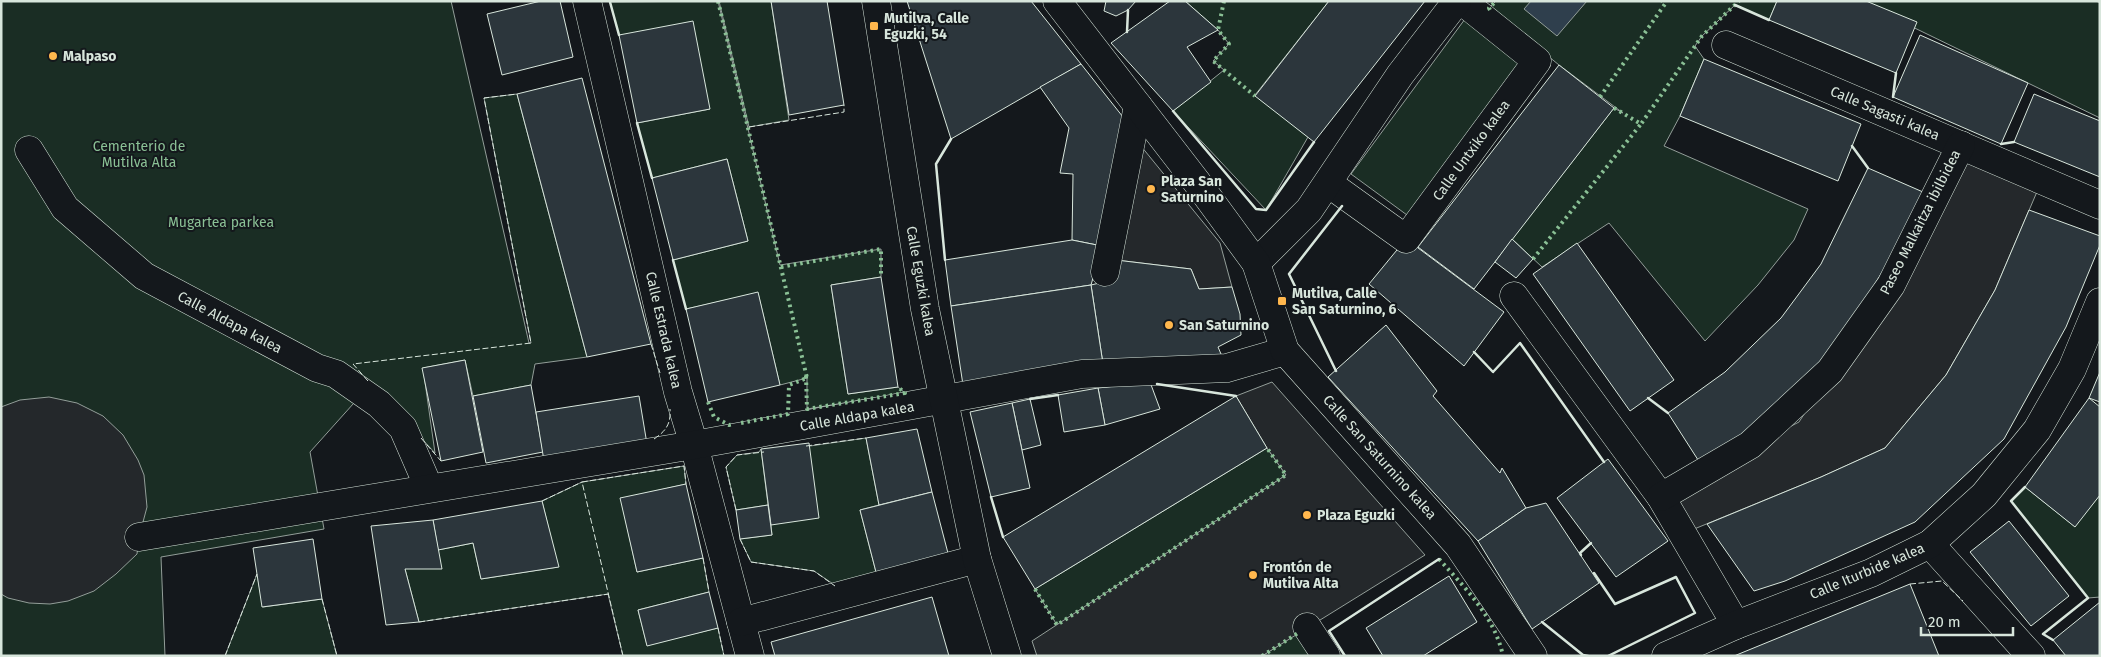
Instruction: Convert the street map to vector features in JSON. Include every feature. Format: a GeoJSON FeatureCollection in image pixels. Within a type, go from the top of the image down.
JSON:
{"type":"FeatureCollection","features":[{"type":"Feature","properties":{"kind":"street","name":"Calle Estrada kalea"},"geometry":{"type":"LineString","coordinates":[[587,1],[678,392],[750,656]]}},
{"type":"Feature","properties":{"kind":"street","name":"Calle Eguzki kalea"},"geometry":{"type":"LineString","coordinates":[[876,1],[925,309],[976,559],[1007,656]]}},
{"type":"Feature","properties":{"kind":"street"},"geometry":{"type":"LineString","coordinates":[[1256,263],[1309,210],[1400,75],[1457,1]]}},
{"type":"Feature","properties":{"kind":"street","name":"Calle Untxiko kalea"},"geometry":{"type":"LineString","coordinates":[[1328,183],[1406,239],[1537,61],[1462,1]]}},
{"type":"Feature","properties":{"kind":"street","name":"Calle San Saturnino kalea"},"geometry":{"type":"LineString","coordinates":[[1058,2],[1256,263],[1285,351],[1458,545],[1532,656]]}},
{"type":"Feature","properties":{"kind":"street","name":"Calle Sagasti kalea"},"geometry":{"type":"LineString","coordinates":[[1726,45],[2100,205]]}},
{"type":"Feature","properties":{"kind":"street"},"geometry":{"type":"LineString","coordinates":[[1105,272],[1138,106]]}},
{"type":"Feature","properties":{"kind":"street","name":"Paseo Malkaitza ibilbidea"},"geometry":{"type":"LineString","coordinates":[[1661,497],[1750,445],[1830,372],[1891,285],[1960,145]]}},
{"type":"Feature","properties":{"kind":"street","name":"Calle Aldapa kalea"},"geometry":{"type":"LineString","coordinates":[[29,150],[65,208],[144,276],[317,368],[336,374],[379,404],[403,428],[429,488]]}},
{"type":"Feature","properties":{"kind":"street"},"geometry":{"type":"LineString","coordinates":[[1514,296],[1661,497],[1736,625]]}},
{"type":"Feature","properties":{"kind":"street","name":"Calle Iturbide kalea"},"geometry":{"type":"LineString","coordinates":[[1666,656],[1736,625],[1871,573],[1930,544],[1984,495],[2037,430],[2072,369],[2100,302]]}},
{"type":"Feature","properties":{"kind":"street","name":"Calle Aldapa kalea"},"geometry":{"type":"LineString","coordinates":[[139,537],[694,445],[1082,374],[1227,368],[1285,351]]}},
{"type":"Feature","properties":{"kind":"street"},"geometry":{"type":"LineString","coordinates":[[1930,544],[2030,656]]}},
{"type":"Feature","properties":{"kind":"street"},"geometry":{"type":"LineString","coordinates":[[741,622],[976,559]]}},
{"type":"Feature","properties":{"kind":"street"},"geometry":{"type":"LineString","coordinates":[[1307,627],[1326,656]]}},
{"type":"Feature","properties":{"kind":"green space","name":"Mugartea parkea"},"geometry":{"type":"Polygon","coordinates":[[[1,1],[451,1],[529,343],[531,343],[484,98],[517,94],[587,357],[535,364],[531,385],[473,396],[465,360],[423,368],[435,453],[371,384],[310,452],[324,529],[161,557],[165,656],[1,656],[1,1]]]}},
{"type":"Feature","properties":{"kind":"green space"},"geometry":{"type":"Polygon","coordinates":[[[718,1],[780,265],[881,249],[881,277],[831,285],[848,394],[898,387],[905,393],[807,409],[807,378],[780,385],[758,293],[686,309],[673,260],[748,241],[727,159],[652,178],[637,123],[710,109],[619,35],[610,2],[718,1]]]}},
{"type":"Feature","properties":{"kind":"green space"},"geometry":{"type":"Polygon","coordinates":[[[719,1],[771,1],[789,120],[749,127],[719,1]]]}},
{"type":"Feature","properties":{"kind":"green space"},"geometry":{"type":"Polygon","coordinates":[[[1185,1],[1329,1],[1255,95],[1308,137],[1266,210],[1173,111],[1224,70],[1213,61],[1229,44],[1218,30],[1185,1]]]}},
{"type":"Feature","properties":{"kind":"green space"},"geometry":{"type":"Polygon","coordinates":[[[1496,1],[1777,1],[1769,20],[1735,5],[1702,36],[1695,46],[1704,59],[1680,116],[1664,146],[1808,209],[1794,240],[1758,285],[1705,341],[1609,223],[1542,267],[1512,239],[1614,108],[1623,113],[1559,65],[1489,8],[1496,1]]]}},
{"type":"Feature","properties":{"kind":"green space"},"geometry":{"type":"Polygon","coordinates":[[[1859,1],[2096,1],[2100,3],[2100,118],[1859,1]]]}},
{"type":"Feature","properties":{"kind":"green space"},"geometry":{"type":"Polygon","coordinates":[[[1465,19],[1521,60],[1407,215],[1351,174],[1465,19]]]}},
{"type":"Feature","properties":{"kind":"green space"},"geometry":{"type":"Polygon","coordinates":[[[866,438],[879,505],[860,510],[877,576],[848,594],[814,571],[751,562],[740,539],[772,535],[771,525],[803,447],[866,438]]]}},
{"type":"Feature","properties":{"kind":"green space"},"geometry":{"type":"Polygon","coordinates":[[[1267,448],[1286,475],[1057,625],[1035,589],[1267,448]]]}},
{"type":"Feature","properties":{"kind":"green space"},"geometry":{"type":"Polygon","coordinates":[[[761,449],[768,505],[736,510],[726,467],[737,455],[759,452],[761,449]]]}},
{"type":"Feature","properties":{"kind":"green space"},"geometry":{"type":"Polygon","coordinates":[[[684,466],[686,484],[621,499],[637,572],[703,558],[709,592],[638,610],[647,645],[718,628],[724,656],[623,656],[608,594],[419,622],[405,569],[438,550],[473,543],[481,579],[558,567],[542,501],[582,482],[684,466]]]}},
{"type":"Feature","properties":{"kind":"green space"},"geometry":{"type":"Polygon","coordinates":[[[2025,487],[2074,526],[2100,495],[2100,597],[2088,598],[2011,501],[2025,487]]]}},
{"type":"Feature","properties":{"kind":"green space"},"geometry":{"type":"Polygon","coordinates":[[[257,574],[263,607],[322,599],[337,656],[225,656],[257,574]]]}},
{"type":"Feature","properties":{"kind":"green space"},"geometry":{"type":"Polygon","coordinates":[[[1307,627],[1318,656],[1262,656],[1307,627]]]}},
{"type":"Feature","properties":{"kind":"shaded area","name":"Plaza San Saturnino"},"geometry":{"type":"Polygon","coordinates":[[[1132,135],[1220,243],[1232,287],[1199,289],[1191,269],[1116,260],[1132,135]]]}},
{"type":"Feature","properties":{"kind":"shaded area"},"geometry":{"type":"Polygon","coordinates":[[[1961,145],[2042,180],[1995,290],[1946,375],[1885,448],[1821,477],[1682,534],[1669,512],[1723,461],[1799,422],[1850,343],[1961,145]]]}},
{"type":"Feature","properties":{"kind":"shaded area","name":"Plaza Eguzki"},"geometry":{"type":"Polygon","coordinates":[[[1272,382],[1425,555],[1262,656],[1037,656],[1032,641],[1286,475],[1267,448],[1236,396],[1272,382]]]}},
{"type":"Feature","properties":{"kind":"shaded area"},"geometry":{"type":"Polygon","coordinates":[[[49,397],[77,403],[103,416],[123,435],[138,460],[144,475],[147,507],[139,537],[137,554],[94,591],[68,601],[50,604],[29,603],[8,598],[1,594],[1,407],[20,400],[49,397]]]}},
{"type":"Feature","properties":{"kind":"water"},"geometry":{"type":"Polygon","coordinates":[[[1531,1],[1587,1],[1557,36],[1524,9],[1531,1]]]}},
{"type":"Feature","properties":{"kind":"building"},"geometry":{"type":"Polygon","coordinates":[[[541,1],[560,1],[573,57],[502,75],[487,14],[541,1]]]}},
{"type":"Feature","properties":{"kind":"building"},"geometry":{"type":"Polygon","coordinates":[[[771,1],[827,1],[844,105],[789,115],[771,1]]]}},
{"type":"Feature","properties":{"kind":"building"},"geometry":{"type":"Polygon","coordinates":[[[907,1],[1031,1],[1081,64],[951,139],[907,1]]]}},
{"type":"Feature","properties":{"kind":"building"},"geometry":{"type":"Polygon","coordinates":[[[1106,1],[1136,1],[1128,10],[1116,16],[1104,11],[1106,1]]]}},
{"type":"Feature","properties":{"kind":"building"},"geometry":{"type":"Polygon","coordinates":[[[1170,1],[1185,1],[1218,30],[1187,47],[1211,82],[1173,111],[1111,43],[1170,1]]]}},
{"type":"Feature","properties":{"kind":"building"},"geometry":{"type":"Polygon","coordinates":[[[1329,1],[1425,1],[1314,142],[1255,96],[1329,1]]]}},
{"type":"Feature","properties":{"kind":"building"},"geometry":{"type":"Polygon","coordinates":[[[1777,1],[1866,1],[1917,22],[1896,73],[1769,20],[1777,1]]]}},
{"type":"Feature","properties":{"kind":"building"},"geometry":{"type":"Polygon","coordinates":[[[693,21],[710,109],[637,123],[619,35],[693,21]]]}},
{"type":"Feature","properties":{"kind":"building"},"geometry":{"type":"Polygon","coordinates":[[[1920,35],[2028,83],[2001,144],[1893,97],[1920,35]]]}},
{"type":"Feature","properties":{"kind":"building"},"geometry":{"type":"Polygon","coordinates":[[[1704,59],[1861,124],[1838,181],[1680,116],[1704,59]]]}},
{"type":"Feature","properties":{"kind":"building"},"geometry":{"type":"Polygon","coordinates":[[[1081,64],[1123,117],[1102,246],[1072,240],[1073,174],[1060,173],[1069,128],[1040,87],[1081,64]]]}},
{"type":"Feature","properties":{"kind":"building"},"geometry":{"type":"Polygon","coordinates":[[[1559,65],[1614,108],[1474,289],[1418,247],[1559,65]]]}},
{"type":"Feature","properties":{"kind":"building"},"geometry":{"type":"Polygon","coordinates":[[[582,78],[651,344],[587,357],[517,94],[582,78]]]}},
{"type":"Feature","properties":{"kind":"building"},"geometry":{"type":"Polygon","coordinates":[[[2034,94],[2100,121],[2100,177],[2014,142],[2034,94]]]}},
{"type":"Feature","properties":{"kind":"building"},"geometry":{"type":"Polygon","coordinates":[[[727,159],[748,241],[673,260],[652,178],[727,159]]]}},
{"type":"Feature","properties":{"kind":"building"},"geometry":{"type":"Polygon","coordinates":[[[1868,168],[1923,192],[1887,264],[1856,315],[1810,376],[1747,434],[1700,463],[1668,413],[1725,372],[1781,318],[1821,264],[1868,168]]]}},
{"type":"Feature","properties":{"kind":"building"},"geometry":{"type":"Polygon","coordinates":[[[2029,210],[2100,236],[2100,245],[2066,327],[2004,439],[1915,522],[1785,581],[1754,591],[1707,524],[1821,477],[1885,448],[1946,375],[1995,290],[2029,210]]]}},
{"type":"Feature","properties":{"kind":"building"},"geometry":{"type":"Polygon","coordinates":[[[1406,239],[1504,312],[1464,366],[1369,284],[1406,239]]]}},
{"type":"Feature","properties":{"kind":"building"},"geometry":{"type":"Polygon","coordinates":[[[1512,239],[1533,259],[1516,278],[1495,262],[1512,239]]]}},
{"type":"Feature","properties":{"kind":"building"},"geometry":{"type":"Polygon","coordinates":[[[1072,240],[1102,246],[1091,285],[951,306],[945,260],[1072,240]]]}},
{"type":"Feature","properties":{"kind":"building"},"geometry":{"type":"Polygon","coordinates":[[[1577,243],[1674,380],[1630,411],[1533,274],[1577,243]]]}},
{"type":"Feature","properties":{"kind":"building","name":"San Saturnino"},"geometry":{"type":"Polygon","coordinates":[[[1116,260],[1191,269],[1199,289],[1232,287],[1240,314],[1241,335],[1218,347],[1227,368],[1103,364],[1091,285],[1116,279],[1116,260]]]}},
{"type":"Feature","properties":{"kind":"building"},"geometry":{"type":"Polygon","coordinates":[[[881,277],[898,387],[848,394],[831,285],[881,277]]]}},
{"type":"Feature","properties":{"kind":"building"},"geometry":{"type":"Polygon","coordinates":[[[1091,285],[1103,364],[963,385],[951,306],[1091,285]]]}},
{"type":"Feature","properties":{"kind":"building"},"geometry":{"type":"Polygon","coordinates":[[[758,292],[780,385],[708,402],[686,309],[758,292]]]}},
{"type":"Feature","properties":{"kind":"building"},"geometry":{"type":"Polygon","coordinates":[[[1386,325],[1437,391],[1433,396],[1500,473],[1502,468],[1526,508],[1478,541],[1328,377],[1386,325]]]}},
{"type":"Feature","properties":{"kind":"building"},"geometry":{"type":"Polygon","coordinates":[[[465,360],[483,452],[441,461],[422,368],[465,360]]]}},
{"type":"Feature","properties":{"kind":"building"},"geometry":{"type":"Polygon","coordinates":[[[2100,372],[2100,402],[2089,398],[2100,372]]]}},
{"type":"Feature","properties":{"kind":"building"},"geometry":{"type":"Polygon","coordinates":[[[1150,382],[1160,409],[1105,425],[1098,388],[1150,382]]]}},
{"type":"Feature","properties":{"kind":"building"},"geometry":{"type":"Polygon","coordinates":[[[531,385],[543,452],[486,463],[473,396],[531,385]]]}},
{"type":"Feature","properties":{"kind":"building"},"geometry":{"type":"Polygon","coordinates":[[[1098,388],[1105,425],[1064,432],[1058,395],[1098,388]]]}},
{"type":"Feature","properties":{"kind":"building"},"geometry":{"type":"Polygon","coordinates":[[[639,396],[647,444],[544,461],[536,412],[639,396]]]}},
{"type":"Feature","properties":{"kind":"building"},"geometry":{"type":"Polygon","coordinates":[[[1236,396],[1267,448],[1035,589],[1003,537],[1236,396]]]}},
{"type":"Feature","properties":{"kind":"building"},"geometry":{"type":"Polygon","coordinates":[[[2089,398],[2100,407],[2100,495],[2075,527],[2025,487],[2089,398]]]}},
{"type":"Feature","properties":{"kind":"building"},"geometry":{"type":"Polygon","coordinates":[[[1030,399],[1041,445],[1022,450],[1012,403],[1030,399]]]}},
{"type":"Feature","properties":{"kind":"building"},"geometry":{"type":"Polygon","coordinates":[[[1012,403],[1030,488],[991,497],[970,412],[1012,403]]]}},
{"type":"Feature","properties":{"kind":"building"},"geometry":{"type":"Polygon","coordinates":[[[917,429],[932,492],[879,505],[866,438],[917,429]]]}},
{"type":"Feature","properties":{"kind":"building"},"geometry":{"type":"Polygon","coordinates":[[[809,443],[819,518],[771,525],[761,449],[809,443]]]}},
{"type":"Feature","properties":{"kind":"building"},"geometry":{"type":"Polygon","coordinates":[[[1608,459],[1668,541],[1616,577],[1557,498],[1608,459]]]}},
{"type":"Feature","properties":{"kind":"building"},"geometry":{"type":"Polygon","coordinates":[[[686,484],[703,558],[637,572],[620,498],[686,484]]]}},
{"type":"Feature","properties":{"kind":"building"},"geometry":{"type":"Polygon","coordinates":[[[932,492],[949,557],[877,576],[860,510],[932,492]]]}},
{"type":"Feature","properties":{"kind":"building"},"geometry":{"type":"Polygon","coordinates":[[[542,501],[559,567],[481,579],[473,543],[438,550],[433,520],[542,501]]]}},
{"type":"Feature","properties":{"kind":"building"},"geometry":{"type":"Polygon","coordinates":[[[1546,503],[1599,583],[1532,629],[1478,541],[1526,508],[1546,503]]]}},
{"type":"Feature","properties":{"kind":"building"},"geometry":{"type":"Polygon","coordinates":[[[768,505],[772,535],[740,539],[736,510],[768,505]]]}},
{"type":"Feature","properties":{"kind":"building"},"geometry":{"type":"Polygon","coordinates":[[[433,520],[442,569],[405,569],[419,622],[386,625],[371,526],[433,520]]]}},
{"type":"Feature","properties":{"kind":"building"},"geometry":{"type":"Polygon","coordinates":[[[2009,521],[2069,596],[2031,626],[1970,552],[2009,521]]]}},
{"type":"Feature","properties":{"kind":"building"},"geometry":{"type":"Polygon","coordinates":[[[313,539],[322,599],[262,607],[253,548],[313,539]]]}},
{"type":"Feature","properties":{"kind":"building"},"geometry":{"type":"Polygon","coordinates":[[[1449,576],[1477,622],[1423,656],[1383,656],[1366,628],[1449,576]]]}},
{"type":"Feature","properties":{"kind":"building"},"geometry":{"type":"Polygon","coordinates":[[[1910,584],[1939,656],[1734,656],[1910,584]]]}},
{"type":"Feature","properties":{"kind":"building"},"geometry":{"type":"Polygon","coordinates":[[[709,592],[718,628],[647,646],[638,610],[709,592]]]}},
{"type":"Feature","properties":{"kind":"building"},"geometry":{"type":"Polygon","coordinates":[[[932,597],[949,656],[775,656],[771,642],[932,597]]]}},
{"type":"Feature","properties":{"kind":"building"},"geometry":{"type":"Polygon","coordinates":[[[2100,602],[2100,656],[2066,656],[2053,640],[2100,602]]]}},
{"type":"Feature","properties":{"kind":"hedge"},"geometry":{"type":"LineString","coordinates":[[718,1],[807,378],[789,385],[788,414],[741,423]]}},
{"type":"Feature","properties":{"kind":"hedge"},"geometry":{"type":"LineString","coordinates":[[1224,1],[1218,30],[1229,44],[1213,61],[1255,96]]}},
{"type":"Feature","properties":{"kind":"hedge"},"geometry":{"type":"LineString","coordinates":[[1490,10],[1489,8],[1496,1]]}},
{"type":"Feature","properties":{"kind":"hedge"},"geometry":{"type":"LineString","coordinates":[[1600,97],[1665,4],[1662,1]]}},
{"type":"Feature","properties":{"kind":"hedge"},"geometry":{"type":"LineString","coordinates":[[1614,108],[1641,124],[1702,36],[1739,1]]}},
{"type":"Feature","properties":{"kind":"hedge"},"geometry":{"type":"LineString","coordinates":[[1533,259],[1641,124]]}},
{"type":"Feature","properties":{"kind":"hedge"},"geometry":{"type":"LineString","coordinates":[[781,267],[881,249],[881,277]]}},
{"type":"Feature","properties":{"kind":"hedge"},"geometry":{"type":"LineString","coordinates":[[806,376],[807,409],[905,393],[898,387]]}},
{"type":"Feature","properties":{"kind":"hedge"},"geometry":{"type":"LineString","coordinates":[[708,402],[714,417],[729,425],[734,424]]}},
{"type":"Feature","properties":{"kind":"hedge"},"geometry":{"type":"LineString","coordinates":[[1035,589],[1057,625],[1286,475],[1267,448]]}},
{"type":"Feature","properties":{"kind":"hedge"},"geometry":{"type":"LineString","coordinates":[[1439,559],[1469,592],[1486,616],[1499,642],[1503,656]]}},
{"type":"Feature","properties":{"kind":"hedge"},"geometry":{"type":"LineString","coordinates":[[1262,656],[1298,633]]}},
{"type":"Feature","properties":{"kind":"fence"},"geometry":{"type":"LineString","coordinates":[[368,381],[353,364],[531,343],[484,98],[517,94]]}},
{"type":"Feature","properties":{"kind":"fence"},"geometry":{"type":"LineString","coordinates":[[749,127],[844,112],[844,105]]}},
{"type":"Feature","properties":{"kind":"fence"},"geometry":{"type":"LineString","coordinates":[[651,344],[660,373]]}},
{"type":"Feature","properties":{"kind":"fence"},"geometry":{"type":"LineString","coordinates":[[654,439],[667,427],[670,419],[670,409]]}},
{"type":"Feature","properties":{"kind":"fence"},"geometry":{"type":"LineString","coordinates":[[421,438],[441,461]]}},
{"type":"Feature","properties":{"kind":"fence"},"geometry":{"type":"LineString","coordinates":[[806,446],[866,438]]}},
{"type":"Feature","properties":{"kind":"fence"},"geometry":{"type":"LineString","coordinates":[[736,510],[726,467],[737,455],[764,452]]}},
{"type":"Feature","properties":{"kind":"fence"},"geometry":{"type":"LineString","coordinates":[[623,656],[582,482],[684,466],[686,484]]}},
{"type":"Feature","properties":{"kind":"fence"},"geometry":{"type":"LineString","coordinates":[[542,501],[582,482]]}},
{"type":"Feature","properties":{"kind":"fence"},"geometry":{"type":"LineString","coordinates":[[740,539],[751,562],[814,571],[835,586]]}},
{"type":"Feature","properties":{"kind":"fence"},"geometry":{"type":"LineString","coordinates":[[703,558],[709,592]]}},
{"type":"Feature","properties":{"kind":"fence"},"geometry":{"type":"LineString","coordinates":[[225,656],[257,574]]}},
{"type":"Feature","properties":{"kind":"fence"},"geometry":{"type":"LineString","coordinates":[[1910,584],[1942,581],[1963,601]]}},
{"type":"Feature","properties":{"kind":"fence"},"geometry":{"type":"LineString","coordinates":[[419,622],[609,594]]}},
{"type":"Feature","properties":{"kind":"fence"},"geometry":{"type":"LineString","coordinates":[[322,599],[337,656]]}},
{"type":"Feature","properties":{"kind":"fence"},"geometry":{"type":"LineString","coordinates":[[718,628],[724,656]]}},
{"type":"Feature","properties":{"kind":"wall"},"geometry":{"type":"LineString","coordinates":[[610,2],[619,35]]}},
{"type":"Feature","properties":{"kind":"wall"},"geometry":{"type":"LineString","coordinates":[[1735,5],[1769,20]]}},
{"type":"Feature","properties":{"kind":"wall"},"geometry":{"type":"LineString","coordinates":[[1127,32],[1128,10]]}},
{"type":"Feature","properties":{"kind":"wall"},"geometry":{"type":"LineString","coordinates":[[1893,97],[1896,73]]}},
{"type":"Feature","properties":{"kind":"wall"},"geometry":{"type":"LineString","coordinates":[[1173,111],[1256,209],[1266,210],[1314,142]]}},
{"type":"Feature","properties":{"kind":"wall"},"geometry":{"type":"LineString","coordinates":[[637,123],[652,178]]}},
{"type":"Feature","properties":{"kind":"wall"},"geometry":{"type":"LineString","coordinates":[[945,260],[936,164],[951,139]]}},
{"type":"Feature","properties":{"kind":"wall"},"geometry":{"type":"LineString","coordinates":[[2001,144],[2014,142]]}},
{"type":"Feature","properties":{"kind":"wall"},"geometry":{"type":"LineString","coordinates":[[1852,146],[1868,168]]}},
{"type":"Feature","properties":{"kind":"wall"},"geometry":{"type":"LineString","coordinates":[[1336,371],[1289,274],[1342,206]]}},
{"type":"Feature","properties":{"kind":"wall"},"geometry":{"type":"LineString","coordinates":[[673,260],[686,309]]}},
{"type":"Feature","properties":{"kind":"wall"},"geometry":{"type":"LineString","coordinates":[[1474,352],[1493,372],[1520,343],[1604,462]]}},
{"type":"Feature","properties":{"kind":"wall"},"geometry":{"type":"LineString","coordinates":[[1157,384],[1236,396]]}},
{"type":"Feature","properties":{"kind":"wall"},"geometry":{"type":"LineString","coordinates":[[1030,399],[1058,395]]}},
{"type":"Feature","properties":{"kind":"wall"},"geometry":{"type":"LineString","coordinates":[[1648,398],[1668,413]]}},
{"type":"Feature","properties":{"kind":"wall"},"geometry":{"type":"LineString","coordinates":[[2025,487],[2011,501],[2088,598],[2043,634],[2053,640]]}},
{"type":"Feature","properties":{"kind":"wall"},"geometry":{"type":"LineString","coordinates":[[991,497],[1003,537]]}},
{"type":"Feature","properties":{"kind":"wall"},"geometry":{"type":"LineString","coordinates":[[1581,555],[1580,553],[1591,543]]}},
{"type":"Feature","properties":{"kind":"wall"},"geometry":{"type":"LineString","coordinates":[[1345,656],[1329,631],[1439,559]]}},
{"type":"Feature","properties":{"kind":"wall"},"geometry":{"type":"LineString","coordinates":[[1594,573],[1615,604],[1676,577],[1695,613],[1608,656]]}},
{"type":"Feature","properties":{"kind":"wall"},"geometry":{"type":"LineString","coordinates":[[1542,622],[1583,655],[1588,656]]}},
{"type":"Feature","properties":{"kind":"place","name":"Mutilva, Calle Eguzki, 54"},"geometry":{"type":"Point","coordinates":[874,26]}},
{"type":"Feature","properties":{"kind":"place","name":"Malpaso"},"geometry":{"type":"Point","coordinates":[53,56]}},
{"type":"Feature","properties":{"kind":"place","name":"Plaza San Saturnino"},"geometry":{"type":"Point","coordinates":[1151,189]}},
{"type":"Feature","properties":{"kind":"place","name":"Mutilva, Calle San Saturnino, 6"},"geometry":{"type":"Point","coordinates":[1282,301]}},
{"type":"Feature","properties":{"kind":"place","name":"San Saturnino"},"geometry":{"type":"Point","coordinates":[1169,325]}},
{"type":"Feature","properties":{"kind":"place","name":"Plaza Eguzki"},"geometry":{"type":"Point","coordinates":[1307,515]}},
{"type":"Feature","properties":{"kind":"place","name":"Frontón de Mutilva Alta"},"geometry":{"type":"Point","coordinates":[1253,575]}},
{"type":"Feature","properties":{"kind":"park label","name":"Cementerio de Mutilva Alta"},"geometry":{"type":"Point","coordinates":[139,154]}}]}
